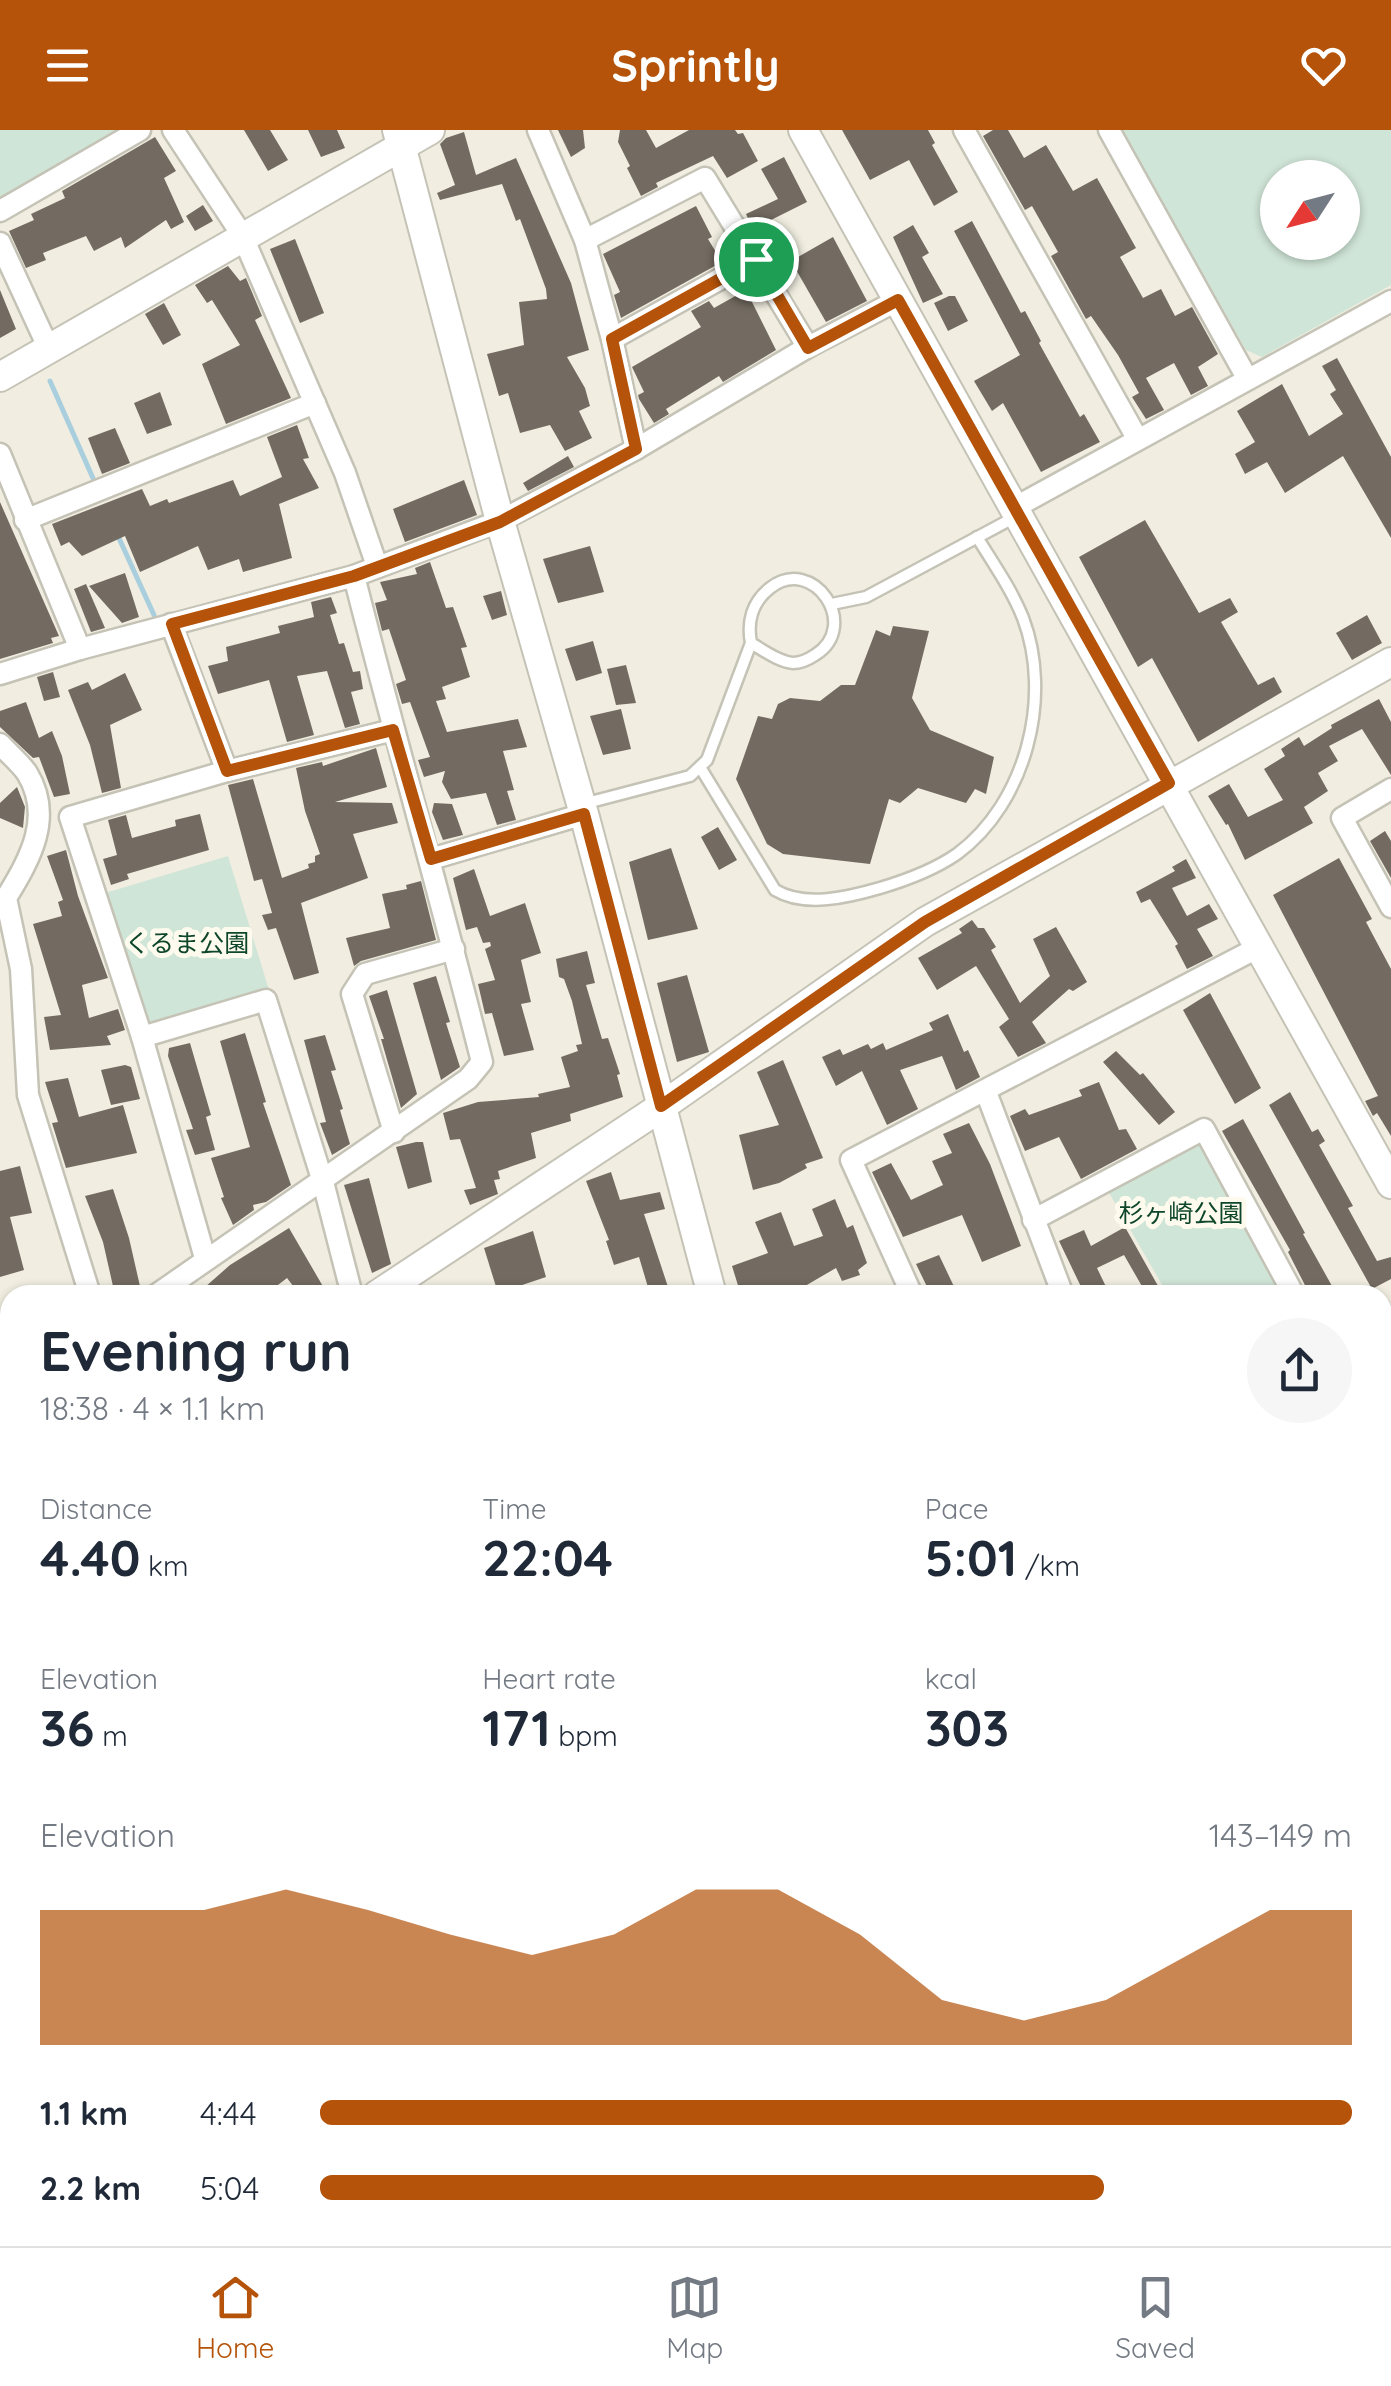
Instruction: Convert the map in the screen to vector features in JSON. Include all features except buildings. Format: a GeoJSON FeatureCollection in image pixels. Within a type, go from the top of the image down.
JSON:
{"type":"FeatureCollection","features":[{"type":"Feature","properties":{"kind":"street"},"geometry":{"type":"LineString","coordinates":[[0,211],[140,130]]}},
{"type":"Feature","properties":{"kind":"street"},"geometry":{"type":"LineString","coordinates":[[173,130],[242,235],[345,473],[377,566]]}},
{"type":"Feature","properties":{"kind":"street"},"geometry":{"type":"LineString","coordinates":[[0,377],[400,138],[430,130]]}},
{"type":"Feature","properties":{"kind":"street"},"geometry":{"type":"LineString","coordinates":[[538,130],[584,240],[612,339],[636,449]]}},
{"type":"Feature","properties":{"kind":"street"},"geometry":{"type":"LineString","coordinates":[[804,130],[1014,513],[1387,1167]]}},
{"type":"Feature","properties":{"kind":"street"},"geometry":{"type":"LineString","coordinates":[[964,130],[1137,438]]}},
{"type":"Feature","properties":{"kind":"street"},"geometry":{"type":"LineString","coordinates":[[1110,130],[1247,378]]}},
{"type":"Feature","properties":{"kind":"street"},"geometry":{"type":"LineString","coordinates":[[400,138],[500,522],[583,809],[709,1285]]}},
{"type":"Feature","properties":{"kind":"street"},"geometry":{"type":"LineString","coordinates":[[584,240],[705,178],[808,348]]}},
{"type":"Feature","properties":{"kind":"street"},"geometry":{"type":"LineString","coordinates":[[0,243],[50,349]]}},
{"type":"Feature","properties":{"kind":"street"},"geometry":{"type":"LineString","coordinates":[[612,339],[756,259]]}},
{"type":"Feature","properties":{"kind":"street"},"geometry":{"type":"LineString","coordinates":[[0,674],[80,648],[354,576],[500,522],[898,300]]}},
{"type":"Feature","properties":{"kind":"street"},"geometry":{"type":"LineString","coordinates":[[1014,513],[1137,438],[1391,301]]}},
{"type":"Feature","properties":{"kind":"street"},"geometry":{"type":"LineString","coordinates":[[25,520],[315,402]]}},
{"type":"Feature","properties":{"kind":"street"},"geometry":{"type":"LineString","coordinates":[[0,454],[80,648]]}},
{"type":"Feature","properties":{"kind":"street"},"geometry":{"type":"LineString","coordinates":[[169,1285],[394,1132],[468,1079],[482,1062],[354,576]]}},
{"type":"Feature","properties":{"kind":"street"},"geometry":{"type":"LineString","coordinates":[[172,624],[227,771]]}},
{"type":"Feature","properties":{"kind":"street"},"geometry":{"type":"LineString","coordinates":[[392,1285],[661,1106],[925,922],[1391,662]]}},
{"type":"Feature","properties":{"kind":"street"},"geometry":{"type":"LineString","coordinates":[[42,812],[70,817],[227,771],[393,730]]}},
{"type":"Feature","properties":{"kind":"street"},"geometry":{"type":"LineString","coordinates":[[0,744],[27,773],[42,812],[28,862],[6,898],[20,969],[28,1095],[87,1285]]}},
{"type":"Feature","properties":{"kind":"street"},"geometry":{"type":"LineString","coordinates":[[1391,789],[1342,818],[1391,907]]}},
{"type":"Feature","properties":{"kind":"street"},"geometry":{"type":"LineString","coordinates":[[431,859],[583,809]]}},
{"type":"Feature","properties":{"kind":"street"},"geometry":{"type":"LineString","coordinates":[[70,817],[142,1036],[205,1258]]}},
{"type":"Feature","properties":{"kind":"street"},"geometry":{"type":"LineString","coordinates":[[907,1285],[851,1160],[1261,946]]}},
{"type":"Feature","properties":{"kind":"street"},"geometry":{"type":"LineString","coordinates":[[394,1132],[352,994],[365,974],[454,949]]}},
{"type":"Feature","properties":{"kind":"street"},"geometry":{"type":"LineString","coordinates":[[142,1036],[266,1000],[323,1182],[349,1285]]}},
{"type":"Feature","properties":{"kind":"street"},"geometry":{"type":"LineString","coordinates":[[986,1092],[1059,1285]]}},
{"type":"Feature","properties":{"kind":"street"},"geometry":{"type":"LineString","coordinates":[[1032,1220],[1204,1130],[1289,1285]]}},
{"type":"Feature","properties":{"kind":"lane"},"geometry":{"type":"LineString","coordinates":[[832,604],[866,597],[978,537],[1014,513]]}},
{"type":"Feature","properties":{"kind":"lane"},"geometry":{"type":"LineString","coordinates":[[700,767],[776,890],[786,896],[811,900],[854,895],[922,874],[956,855],[982,831],[1007,797],[1032,726],[1036,693],[1023,617],[978,537]]}},
{"type":"Feature","properties":{"kind":"lane"},"geometry":{"type":"LineString","coordinates":[[583,809],[690,776],[707,760],[751,644],[748,628],[754,610],[774,584],[794,578],[807,581],[832,604],[836,621],[832,637],[824,649],[810,658],[794,663],[751,644]]}},
{"type":"Feature","properties":{"kind":"green space"},"geometry":{"type":"Polygon","coordinates":[[[0,130],[128,130],[0,203],[0,130]]]}},
{"type":"Feature","properties":{"kind":"green space"},"geometry":{"type":"Polygon","coordinates":[[[1122,130],[1391,130],[1391,285],[1262,357],[1246,350],[1122,130]]]}},
{"type":"Feature","properties":{"kind":"green space","name":"くるま公園"},"geometry":{"type":"Polygon","coordinates":[[[228,856],[269,990],[147,1028],[102,894],[228,856]]]}},
{"type":"Feature","properties":{"kind":"green space","name":"杉ヶ崎公園"},"geometry":{"type":"Polygon","coordinates":[[[1201,1140],[1280,1285],[1162,1285],[1108,1191],[1201,1140]]]}},
{"type":"Feature","properties":{"kind":"waterway"},"geometry":{"type":"LineString","coordinates":[[50,381],[96,485]]}},
{"type":"Feature","properties":{"kind":"waterway"},"geometry":{"type":"LineString","coordinates":[[118,536],[154,615]]}},
{"type":"Feature","properties":{"kind":"route"},"geometry":{"type":"LineString","coordinates":[[756,259],[808,348],[898,300],[1169,783],[925,922],[661,1106],[584,814],[431,859],[393,730],[227,771],[172,624],[354,576],[500,522],[636,449],[612,339],[756,259]]}}]}
